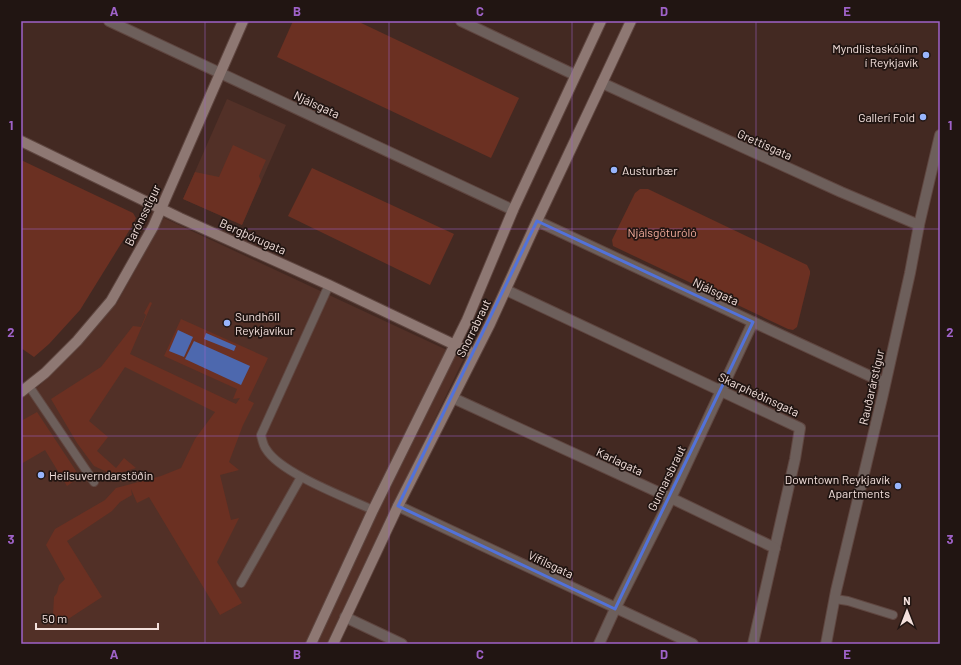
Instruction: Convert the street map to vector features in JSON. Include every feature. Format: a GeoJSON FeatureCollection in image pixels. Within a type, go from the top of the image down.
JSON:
{"type":"FeatureCollection","features":[{"type":"Feature","properties":{"kind":"main road","name":"Barónsstígur"},"geometry":{"type":"LineString","coordinates":[[25,389],[45,373],[77,341],[110,301],[146,240],[243,21]]}},
{"type":"Feature","properties":{"kind":"main road","name":"Snorrabraut"},"geometry":{"type":"LineString","coordinates":[[311,644],[373,510],[467,320],[513,210],[601,21]]}},
{"type":"Feature","properties":{"kind":"main road","name":"Snorrabraut"},"geometry":{"type":"LineString","coordinates":[[333,644],[398,506],[490,324],[631,21]]}},
{"type":"Feature","properties":{"kind":"main road","name":"Bergþórugata"},"geometry":{"type":"LineString","coordinates":[[21,140],[180,218],[329,285],[474,354]]}},
{"type":"Feature","properties":{"kind":"street","name":"Njálsgata"},"geometry":{"type":"LineString","coordinates":[[109,21],[513,210]]}},
{"type":"Feature","properties":{"kind":"street"},"geometry":{"type":"LineString","coordinates":[[460,21],[575,75]]}},
{"type":"Feature","properties":{"kind":"street","name":"Grettisgata"},"geometry":{"type":"LineString","coordinates":[[602,84],[827,186],[919,225]]}},
{"type":"Feature","properties":{"kind":"street","name":"Rauðarárstígur"},"geometry":{"type":"LineString","coordinates":[[826,644],[835,599],[886,383],[919,225],[939,139]]}},
{"type":"Feature","properties":{"kind":"street","name":"Njálsgata"},"geometry":{"type":"LineString","coordinates":[[537,221],[886,383]]}},
{"type":"Feature","properties":{"kind":"street","name":"Skarphéðinsgata"},"geometry":{"type":"LineString","coordinates":[[506,290],[800,428],[753,644]]}},
{"type":"Feature","properties":{"kind":"street","name":"Gunnarsbraut"},"geometry":{"type":"LineString","coordinates":[[600,644],[671,498],[753,322]]}},
{"type":"Feature","properties":{"kind":"street","name":"Karlagata"},"geometry":{"type":"LineString","coordinates":[[453,398],[671,498],[775,548]]}},
{"type":"Feature","properties":{"kind":"street","name":"Vífilsgata"},"geometry":{"type":"LineString","coordinates":[[398,506],[693,644]]}},
{"type":"Feature","properties":{"kind":"street"},"geometry":{"type":"LineString","coordinates":[[345,618],[402,644]]}},
{"type":"Feature","properties":{"kind":"lane"},"geometry":{"type":"LineString","coordinates":[[329,285],[261,435],[266,449],[277,462],[301,477],[373,510]]}},
{"type":"Feature","properties":{"kind":"lane"},"geometry":{"type":"LineString","coordinates":[[25,389],[94,482]]}},
{"type":"Feature","properties":{"kind":"lane"},"geometry":{"type":"LineString","coordinates":[[241,583],[301,477]]}},
{"type":"Feature","properties":{"kind":"lane"},"geometry":{"type":"LineString","coordinates":[[835,599],[848,601],[893,615]]}},
{"type":"Feature","properties":{"kind":"highlighted area"},"geometry":{"type":"Polygon","coordinates":[[[537,221],[753,322],[615,609],[398,506],[537,221]]]}},
{"type":"Feature","properties":{"kind":"shaded area"},"geometry":{"type":"Polygon","coordinates":[[[227,99],[286,125],[242,225],[183,199],[227,99]]]}},
{"type":"Feature","properties":{"kind":"shaded area"},"geometry":{"type":"Polygon","coordinates":[[[164,218],[464,358],[327,644],[21,644],[21,398],[39,386],[82,344],[117,303],[164,218]]]}},
{"type":"Feature","properties":{"kind":"green space"},"geometry":{"type":"Polygon","coordinates":[[[293,21],[357,21],[519,98],[491,158],[277,57],[293,21]]]}},
{"type":"Feature","properties":{"kind":"green space"},"geometry":{"type":"Polygon","coordinates":[[[233,145],[266,160],[259,176],[261,181],[242,225],[183,199],[195,172],[219,177],[233,145]]]}},
{"type":"Feature","properties":{"kind":"green space"},"geometry":{"type":"Polygon","coordinates":[[[21,160],[133,213],[136,218],[80,310],[49,344],[34,357],[21,348],[21,160]]]}},
{"type":"Feature","properties":{"kind":"green space"},"geometry":{"type":"Polygon","coordinates":[[[312,168],[454,234],[430,285],[288,216],[312,168]]]}},
{"type":"Feature","properties":{"kind":"green space","name":"Njálsgöturóló"},"geometry":{"type":"Polygon","coordinates":[[[640,189],[648,189],[807,265],[810,274],[797,327],[793,330],[788,329],[613,246],[612,240],[635,193],[640,189]]]}},
{"type":"Feature","properties":{"kind":"green space"},"geometry":{"type":"Polygon","coordinates":[[[150,302],[152,303],[130,354],[236,404],[240,398],[233,399],[237,389],[164,356],[181,319],[268,358],[248,400],[254,403],[243,425],[229,462],[239,470],[220,475],[231,520],[239,518],[217,562],[242,603],[220,615],[149,497],[137,503],[131,489],[132,495],[120,502],[112,511],[67,541],[102,597],[59,625],[53,616],[54,597],[57,593],[59,585],[65,579],[46,545],[55,529],[105,500],[116,488],[161,476],[181,468],[195,439],[215,412],[125,367],[89,421],[108,437],[97,451],[116,468],[124,458],[136,468],[116,474],[109,473],[94,466],[77,443],[51,399],[101,367],[133,326],[141,327],[146,315],[144,313],[150,302]]]}},
{"type":"Feature","properties":{"kind":"green space"},"geometry":{"type":"Polygon","coordinates":[[[37,412],[80,477],[67,486],[45,450],[21,464],[21,421],[37,412]]]}},
{"type":"Feature","properties":{"kind":"water"},"geometry":{"type":"Polygon","coordinates":[[[178,330],[193,337],[184,357],[169,351],[178,330]]]}},
{"type":"Feature","properties":{"kind":"water"},"geometry":{"type":"Polygon","coordinates":[[[206,333],[236,346],[234,351],[204,339],[206,333]]]}},
{"type":"Feature","properties":{"kind":"water"},"geometry":{"type":"Polygon","coordinates":[[[194,341],[250,366],[241,385],[185,359],[194,341]]]}},
{"type":"Feature","properties":{"kind":"place","name":"Myndlistaskólinn í Reykjavík"},"geometry":{"type":"Point","coordinates":[926,55]}},
{"type":"Feature","properties":{"kind":"place","name":"Gallerí Fold"},"geometry":{"type":"Point","coordinates":[923,117]}},
{"type":"Feature","properties":{"kind":"place","name":"Austurbær"},"geometry":{"type":"Point","coordinates":[614,170]}},
{"type":"Feature","properties":{"kind":"place","name":"Sundhöll Reykjavíkur"},"geometry":{"type":"Point","coordinates":[227,323]}},
{"type":"Feature","properties":{"kind":"place","name":"Heilsuverndarstöðin"},"geometry":{"type":"Point","coordinates":[41,475]}},
{"type":"Feature","properties":{"kind":"place","name":"Downtown Reykjavík Apartments"},"geometry":{"type":"Point","coordinates":[898,486]}}]}
